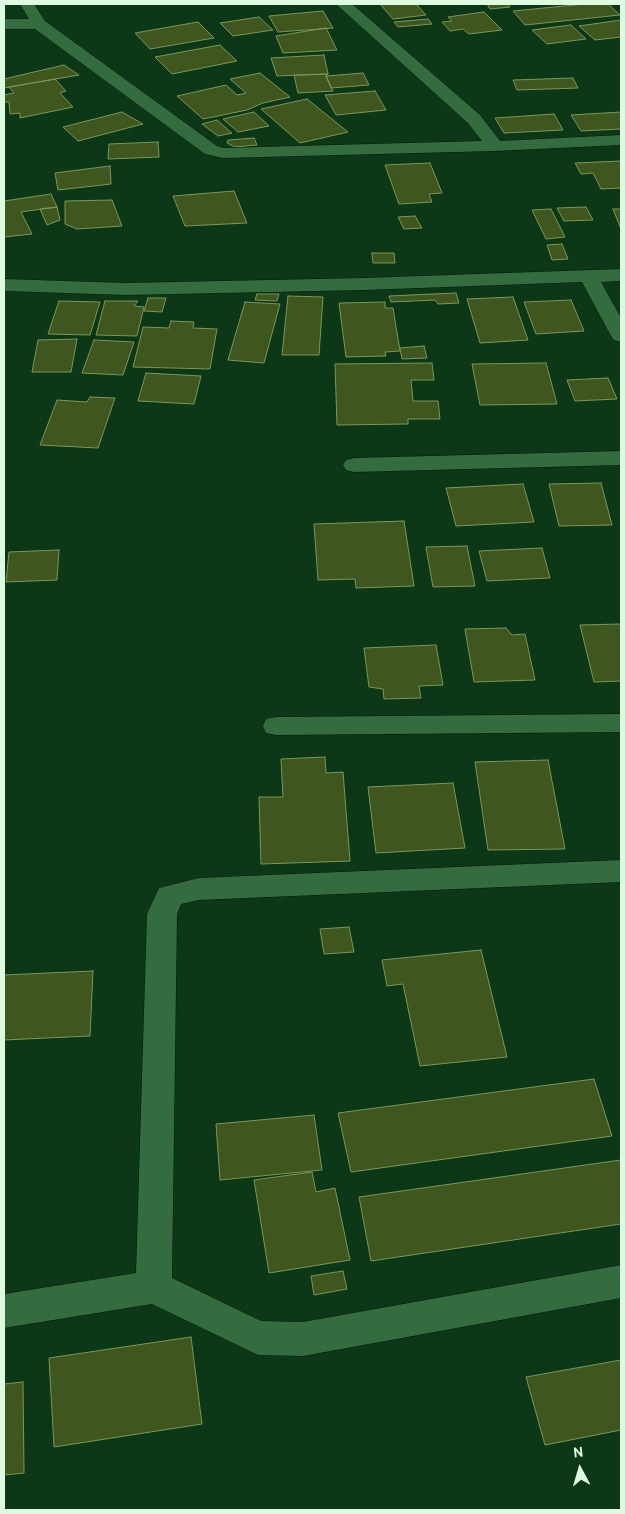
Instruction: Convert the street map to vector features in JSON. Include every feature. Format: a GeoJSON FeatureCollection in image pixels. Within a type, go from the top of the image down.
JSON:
{"type":"FeatureCollection","features":[{"type":"Feature","properties":{"kind":"street"},"geometry":{"type":"LineString","coordinates":[[27,4],[39,24],[211,150],[238,154],[621,140]]}},
{"type":"Feature","properties":{"kind":"street"},"geometry":{"type":"LineString","coordinates":[[343,4],[474,119],[495,146]]}},
{"type":"Feature","properties":{"kind":"street"},"geometry":{"type":"LineString","coordinates":[[4,24],[39,24]]}},
{"type":"Feature","properties":{"kind":"street"},"geometry":{"type":"LineString","coordinates":[[4,285],[126,289],[364,284],[621,275]]}},
{"type":"Feature","properties":{"kind":"street"},"geometry":{"type":"LineString","coordinates":[[588,276],[621,336]]}},
{"type":"Feature","properties":{"kind":"street"},"geometry":{"type":"LineString","coordinates":[[354,465],[621,458]]}},
{"type":"Feature","properties":{"kind":"street"},"geometry":{"type":"LineString","coordinates":[[276,726],[621,723]]}},
{"type":"Feature","properties":{"kind":"street"},"geometry":{"type":"LineString","coordinates":[[154,1287],[162,914],[170,896],[199,889],[621,871]]}},
{"type":"Feature","properties":{"kind":"street"},"geometry":{"type":"LineString","coordinates":[[4,1311],[154,1287],[258,1338],[303,1339],[621,1282]]}},
{"type":"Feature","properties":{"kind":"building"},"geometry":{"type":"Polygon","coordinates":[[[380,4],[416,4],[426,15],[393,19],[380,4]]]}},
{"type":"Feature","properties":{"kind":"building"},"geometry":{"type":"Polygon","coordinates":[[[487,4],[508,4],[510,7],[490,9],[487,4]]]}},
{"type":"Feature","properties":{"kind":"building"},"geometry":{"type":"Polygon","coordinates":[[[585,4],[608,4],[620,15],[525,25],[513,11],[585,4]]]}},
{"type":"Feature","properties":{"kind":"building"},"geometry":{"type":"Polygon","coordinates":[[[323,11],[333,28],[278,32],[269,16],[323,11]]]}},
{"type":"Feature","properties":{"kind":"building"},"geometry":{"type":"Polygon","coordinates":[[[484,12],[502,30],[469,34],[463,29],[450,31],[442,22],[452,21],[448,17],[484,12]]]}},
{"type":"Feature","properties":{"kind":"building"},"geometry":{"type":"Polygon","coordinates":[[[259,17],[273,30],[233,36],[220,23],[259,17]]]}},
{"type":"Feature","properties":{"kind":"building"},"geometry":{"type":"Polygon","coordinates":[[[428,19],[432,24],[398,27],[394,22],[428,19]]]}},
{"type":"Feature","properties":{"kind":"building"},"geometry":{"type":"Polygon","coordinates":[[[621,20],[621,37],[595,40],[579,26],[621,20]]]}},
{"type":"Feature","properties":{"kind":"building"},"geometry":{"type":"Polygon","coordinates":[[[198,22],[214,38],[150,49],[135,33],[198,22]]]}},
{"type":"Feature","properties":{"kind":"building"},"geometry":{"type":"Polygon","coordinates":[[[571,25],[586,39],[547,44],[532,30],[571,25]]]}},
{"type":"Feature","properties":{"kind":"building"},"geometry":{"type":"Polygon","coordinates":[[[326,28],[337,50],[283,53],[276,36],[326,28]]]}},
{"type":"Feature","properties":{"kind":"building"},"geometry":{"type":"Polygon","coordinates":[[[220,45],[237,61],[172,74],[155,57],[220,45]]]}},
{"type":"Feature","properties":{"kind":"building"},"geometry":{"type":"Polygon","coordinates":[[[324,55],[328,74],[277,76],[271,58],[324,55]]]}},
{"type":"Feature","properties":{"kind":"building"},"geometry":{"type":"Polygon","coordinates":[[[64,65],[79,75],[4,88],[4,79],[64,65]]]}},
{"type":"Feature","properties":{"kind":"building"},"geometry":{"type":"Polygon","coordinates":[[[260,73],[290,97],[263,103],[247,110],[203,119],[177,96],[226,85],[237,95],[246,93],[230,79],[260,73]]]}},
{"type":"Feature","properties":{"kind":"building"},"geometry":{"type":"Polygon","coordinates":[[[363,73],[369,85],[331,88],[326,76],[363,73]]]}},
{"type":"Feature","properties":{"kind":"building"},"geometry":{"type":"Polygon","coordinates":[[[328,74],[326,76],[333,91],[298,93],[294,75],[328,74]]]}},
{"type":"Feature","properties":{"kind":"building"},"geometry":{"type":"Polygon","coordinates":[[[573,78],[578,88],[517,90],[513,80],[573,78]]]}},
{"type":"Feature","properties":{"kind":"building"},"geometry":{"type":"Polygon","coordinates":[[[55,79],[66,91],[60,93],[73,107],[20,118],[20,113],[10,114],[9,102],[4,102],[4,95],[14,93],[9,87],[55,79]]]}},
{"type":"Feature","properties":{"kind":"building"},"geometry":{"type":"Polygon","coordinates":[[[375,91],[386,110],[336,115],[325,95],[375,91]]]}},
{"type":"Feature","properties":{"kind":"building"},"geometry":{"type":"Polygon","coordinates":[[[307,99],[348,132],[300,143],[261,109],[307,99]]]}},
{"type":"Feature","properties":{"kind":"building"},"geometry":{"type":"Polygon","coordinates":[[[122,112],[143,124],[78,141],[63,127],[122,112]]]}},
{"type":"Feature","properties":{"kind":"building"},"geometry":{"type":"Polygon","coordinates":[[[254,112],[269,126],[238,132],[223,119],[254,112]]]}},
{"type":"Feature","properties":{"kind":"building"},"geometry":{"type":"Polygon","coordinates":[[[621,112],[621,129],[581,131],[571,115],[621,112]]]}},
{"type":"Feature","properties":{"kind":"building"},"geometry":{"type":"Polygon","coordinates":[[[554,114],[563,130],[504,133],[495,118],[554,114]]]}},
{"type":"Feature","properties":{"kind":"building"},"geometry":{"type":"Polygon","coordinates":[[[217,120],[232,133],[218,136],[202,124],[217,120]]]}},
{"type":"Feature","properties":{"kind":"building"},"geometry":{"type":"Polygon","coordinates":[[[254,138],[257,145],[235,147],[227,143],[228,140],[254,138]]]}},
{"type":"Feature","properties":{"kind":"building"},"geometry":{"type":"Polygon","coordinates":[[[158,142],[159,157],[108,159],[109,144],[158,142]]]}},
{"type":"Feature","properties":{"kind":"building"},"geometry":{"type":"Polygon","coordinates":[[[621,161],[621,188],[601,189],[593,173],[581,174],[575,163],[621,161]]]}},
{"type":"Feature","properties":{"kind":"building"},"geometry":{"type":"Polygon","coordinates":[[[430,163],[442,193],[429,194],[432,202],[399,204],[385,165],[430,163]]]}},
{"type":"Feature","properties":{"kind":"building"},"geometry":{"type":"Polygon","coordinates":[[[110,166],[111,184],[58,190],[55,173],[110,166]]]}},
{"type":"Feature","properties":{"kind":"building"},"geometry":{"type":"Polygon","coordinates":[[[234,191],[247,223],[185,226],[173,196],[234,191]]]}},
{"type":"Feature","properties":{"kind":"building"},"geometry":{"type":"Polygon","coordinates":[[[51,194],[57,207],[21,212],[32,234],[4,237],[4,201],[51,194]]]}},
{"type":"Feature","properties":{"kind":"building"},"geometry":{"type":"Polygon","coordinates":[[[112,200],[122,226],[77,229],[65,224],[65,201],[112,200]]]}},
{"type":"Feature","properties":{"kind":"building"},"geometry":{"type":"Polygon","coordinates":[[[57,207],[60,220],[47,225],[40,209],[57,207]]]}},
{"type":"Feature","properties":{"kind":"building"},"geometry":{"type":"Polygon","coordinates":[[[586,207],[593,220],[564,221],[557,208],[586,207]]]}},
{"type":"Feature","properties":{"kind":"building"},"geometry":{"type":"Polygon","coordinates":[[[551,209],[565,237],[546,239],[532,210],[551,209]]]}},
{"type":"Feature","properties":{"kind":"building"},"geometry":{"type":"Polygon","coordinates":[[[613,209],[621,209],[621,229],[613,209]]]}},
{"type":"Feature","properties":{"kind":"building"},"geometry":{"type":"Polygon","coordinates":[[[415,216],[422,228],[404,229],[398,217],[415,216]]]}},
{"type":"Feature","properties":{"kind":"building"},"geometry":{"type":"Polygon","coordinates":[[[562,244],[568,259],[552,260],[547,245],[562,244]]]}},
{"type":"Feature","properties":{"kind":"building"},"geometry":{"type":"Polygon","coordinates":[[[372,253],[394,253],[395,263],[373,263],[372,253]]]}},
{"type":"Feature","properties":{"kind":"building"},"geometry":{"type":"Polygon","coordinates":[[[456,293],[459,303],[438,304],[435,300],[391,302],[389,296],[456,293]]]}},
{"type":"Feature","properties":{"kind":"building"},"geometry":{"type":"Polygon","coordinates":[[[257,294],[279,294],[277,301],[255,300],[257,294]]]}},
{"type":"Feature","properties":{"kind":"building"},"geometry":{"type":"Polygon","coordinates":[[[288,296],[323,297],[319,355],[282,355],[288,296]]]}},
{"type":"Feature","properties":{"kind":"building"},"geometry":{"type":"Polygon","coordinates":[[[513,297],[528,340],[480,343],[467,299],[513,297]]]}},
{"type":"Feature","properties":{"kind":"building"},"geometry":{"type":"Polygon","coordinates":[[[148,298],[166,298],[162,312],[144,311],[148,298]]]}},
{"type":"Feature","properties":{"kind":"building"},"geometry":{"type":"Polygon","coordinates":[[[571,300],[584,331],[536,334],[524,302],[571,300]]]}},
{"type":"Feature","properties":{"kind":"building"},"geometry":{"type":"Polygon","coordinates":[[[59,301],[100,302],[90,335],[48,334],[59,301]]]}},
{"type":"Feature","properties":{"kind":"building"},"geometry":{"type":"Polygon","coordinates":[[[105,301],[138,301],[134,306],[144,307],[137,336],[96,335],[105,301]]]}},
{"type":"Feature","properties":{"kind":"building"},"geometry":{"type":"Polygon","coordinates":[[[245,302],[280,304],[264,363],[228,360],[245,302]]]}},
{"type":"Feature","properties":{"kind":"building"},"geometry":{"type":"Polygon","coordinates":[[[385,302],[385,308],[393,308],[400,351],[385,352],[386,356],[346,357],[339,303],[385,302]]]}},
{"type":"Feature","properties":{"kind":"building"},"geometry":{"type":"Polygon","coordinates":[[[171,321],[194,322],[193,328],[217,329],[210,369],[133,367],[143,327],[169,328],[171,321]]]}},
{"type":"Feature","properties":{"kind":"building"},"geometry":{"type":"Polygon","coordinates":[[[77,339],[71,372],[32,372],[38,340],[77,339]]]}},
{"type":"Feature","properties":{"kind":"building"},"geometry":{"type":"Polygon","coordinates":[[[94,340],[134,342],[123,375],[82,373],[94,340]]]}},
{"type":"Feature","properties":{"kind":"building"},"geometry":{"type":"Polygon","coordinates":[[[424,346],[427,358],[402,359],[400,348],[424,346]]]}},
{"type":"Feature","properties":{"kind":"building"},"geometry":{"type":"Polygon","coordinates":[[[432,363],[434,380],[411,380],[413,401],[438,401],[440,419],[408,419],[408,424],[337,425],[335,364],[432,363]]]}},
{"type":"Feature","properties":{"kind":"building"},"geometry":{"type":"Polygon","coordinates":[[[546,363],[557,404],[480,405],[472,364],[546,363]]]}},
{"type":"Feature","properties":{"kind":"building"},"geometry":{"type":"Polygon","coordinates":[[[146,373],[201,376],[194,404],[138,401],[146,373]]]}},
{"type":"Feature","properties":{"kind":"building"},"geometry":{"type":"Polygon","coordinates":[[[608,378],[617,399],[575,401],[567,380],[608,378]]]}},
{"type":"Feature","properties":{"kind":"building"},"geometry":{"type":"Polygon","coordinates":[[[90,397],[115,398],[98,448],[40,445],[57,400],[87,402],[90,397]]]}},
{"type":"Feature","properties":{"kind":"building"},"geometry":{"type":"Polygon","coordinates":[[[601,483],[612,525],[559,526],[549,484],[601,483]]]}},
{"type":"Feature","properties":{"kind":"building"},"geometry":{"type":"Polygon","coordinates":[[[523,484],[534,522],[456,526],[446,488],[523,484]]]}},
{"type":"Feature","properties":{"kind":"building"},"geometry":{"type":"Polygon","coordinates":[[[404,521],[414,586],[356,588],[355,579],[318,580],[314,524],[404,521]]]}},
{"type":"Feature","properties":{"kind":"building"},"geometry":{"type":"Polygon","coordinates":[[[467,546],[475,586],[433,587],[426,547],[467,546]]]}},
{"type":"Feature","properties":{"kind":"building"},"geometry":{"type":"Polygon","coordinates":[[[542,548],[550,578],[487,581],[479,551],[542,548]]]}},
{"type":"Feature","properties":{"kind":"building"},"geometry":{"type":"Polygon","coordinates":[[[59,550],[57,580],[6,582],[9,552],[59,550]]]}},
{"type":"Feature","properties":{"kind":"building"},"geometry":{"type":"Polygon","coordinates":[[[621,624],[621,681],[594,682],[580,625],[621,624]]]}},
{"type":"Feature","properties":{"kind":"building"},"geometry":{"type":"Polygon","coordinates":[[[506,628],[512,635],[525,634],[535,680],[474,682],[465,629],[506,628]]]}},
{"type":"Feature","properties":{"kind":"building"},"geometry":{"type":"Polygon","coordinates":[[[436,645],[443,685],[419,686],[421,698],[384,699],[383,689],[369,687],[364,648],[436,645]]]}},
{"type":"Feature","properties":{"kind":"building"},"geometry":{"type":"Polygon","coordinates":[[[325,757],[326,773],[343,772],[350,861],[261,864],[259,797],[283,797],[281,759],[325,757]]]}},
{"type":"Feature","properties":{"kind":"building"},"geometry":{"type":"Polygon","coordinates":[[[548,760],[565,849],[488,850],[475,762],[548,760]]]}},
{"type":"Feature","properties":{"kind":"building"},"geometry":{"type":"Polygon","coordinates":[[[453,783],[465,848],[376,853],[368,787],[453,783]]]}},
{"type":"Feature","properties":{"kind":"building"},"geometry":{"type":"Polygon","coordinates":[[[349,927],[354,952],[324,954],[320,929],[349,927]]]}},
{"type":"Feature","properties":{"kind":"building"},"geometry":{"type":"Polygon","coordinates":[[[481,950],[507,1057],[420,1066],[403,984],[387,986],[382,960],[481,950]]]}},
{"type":"Feature","properties":{"kind":"building"},"geometry":{"type":"Polygon","coordinates":[[[93,971],[90,1036],[4,1040],[4,975],[93,971]]]}},
{"type":"Feature","properties":{"kind":"building"},"geometry":{"type":"Polygon","coordinates":[[[594,1079],[612,1136],[351,1172],[338,1113],[594,1079]]]}},
{"type":"Feature","properties":{"kind":"building"},"geometry":{"type":"Polygon","coordinates":[[[314,1115],[322,1170],[220,1180],[216,1124],[314,1115]]]}},
{"type":"Feature","properties":{"kind":"building"},"geometry":{"type":"Polygon","coordinates":[[[621,1160],[621,1224],[371,1261],[359,1197],[621,1160]]]}},
{"type":"Feature","properties":{"kind":"building"},"geometry":{"type":"Polygon","coordinates":[[[312,1172],[316,1192],[335,1188],[350,1260],[269,1273],[254,1180],[312,1172]]]}},
{"type":"Feature","properties":{"kind":"building"},"geometry":{"type":"Polygon","coordinates":[[[343,1271],[347,1289],[314,1295],[311,1276],[343,1271]]]}},
{"type":"Feature","properties":{"kind":"building"},"geometry":{"type":"Polygon","coordinates":[[[191,1337],[202,1424],[54,1447],[49,1358],[191,1337]]]}},
{"type":"Feature","properties":{"kind":"building"},"geometry":{"type":"Polygon","coordinates":[[[621,1360],[621,1430],[545,1445],[526,1377],[621,1360]]]}},
{"type":"Feature","properties":{"kind":"building"},"geometry":{"type":"Polygon","coordinates":[[[23,1382],[24,1473],[4,1475],[4,1384],[23,1382]]]}}]}
